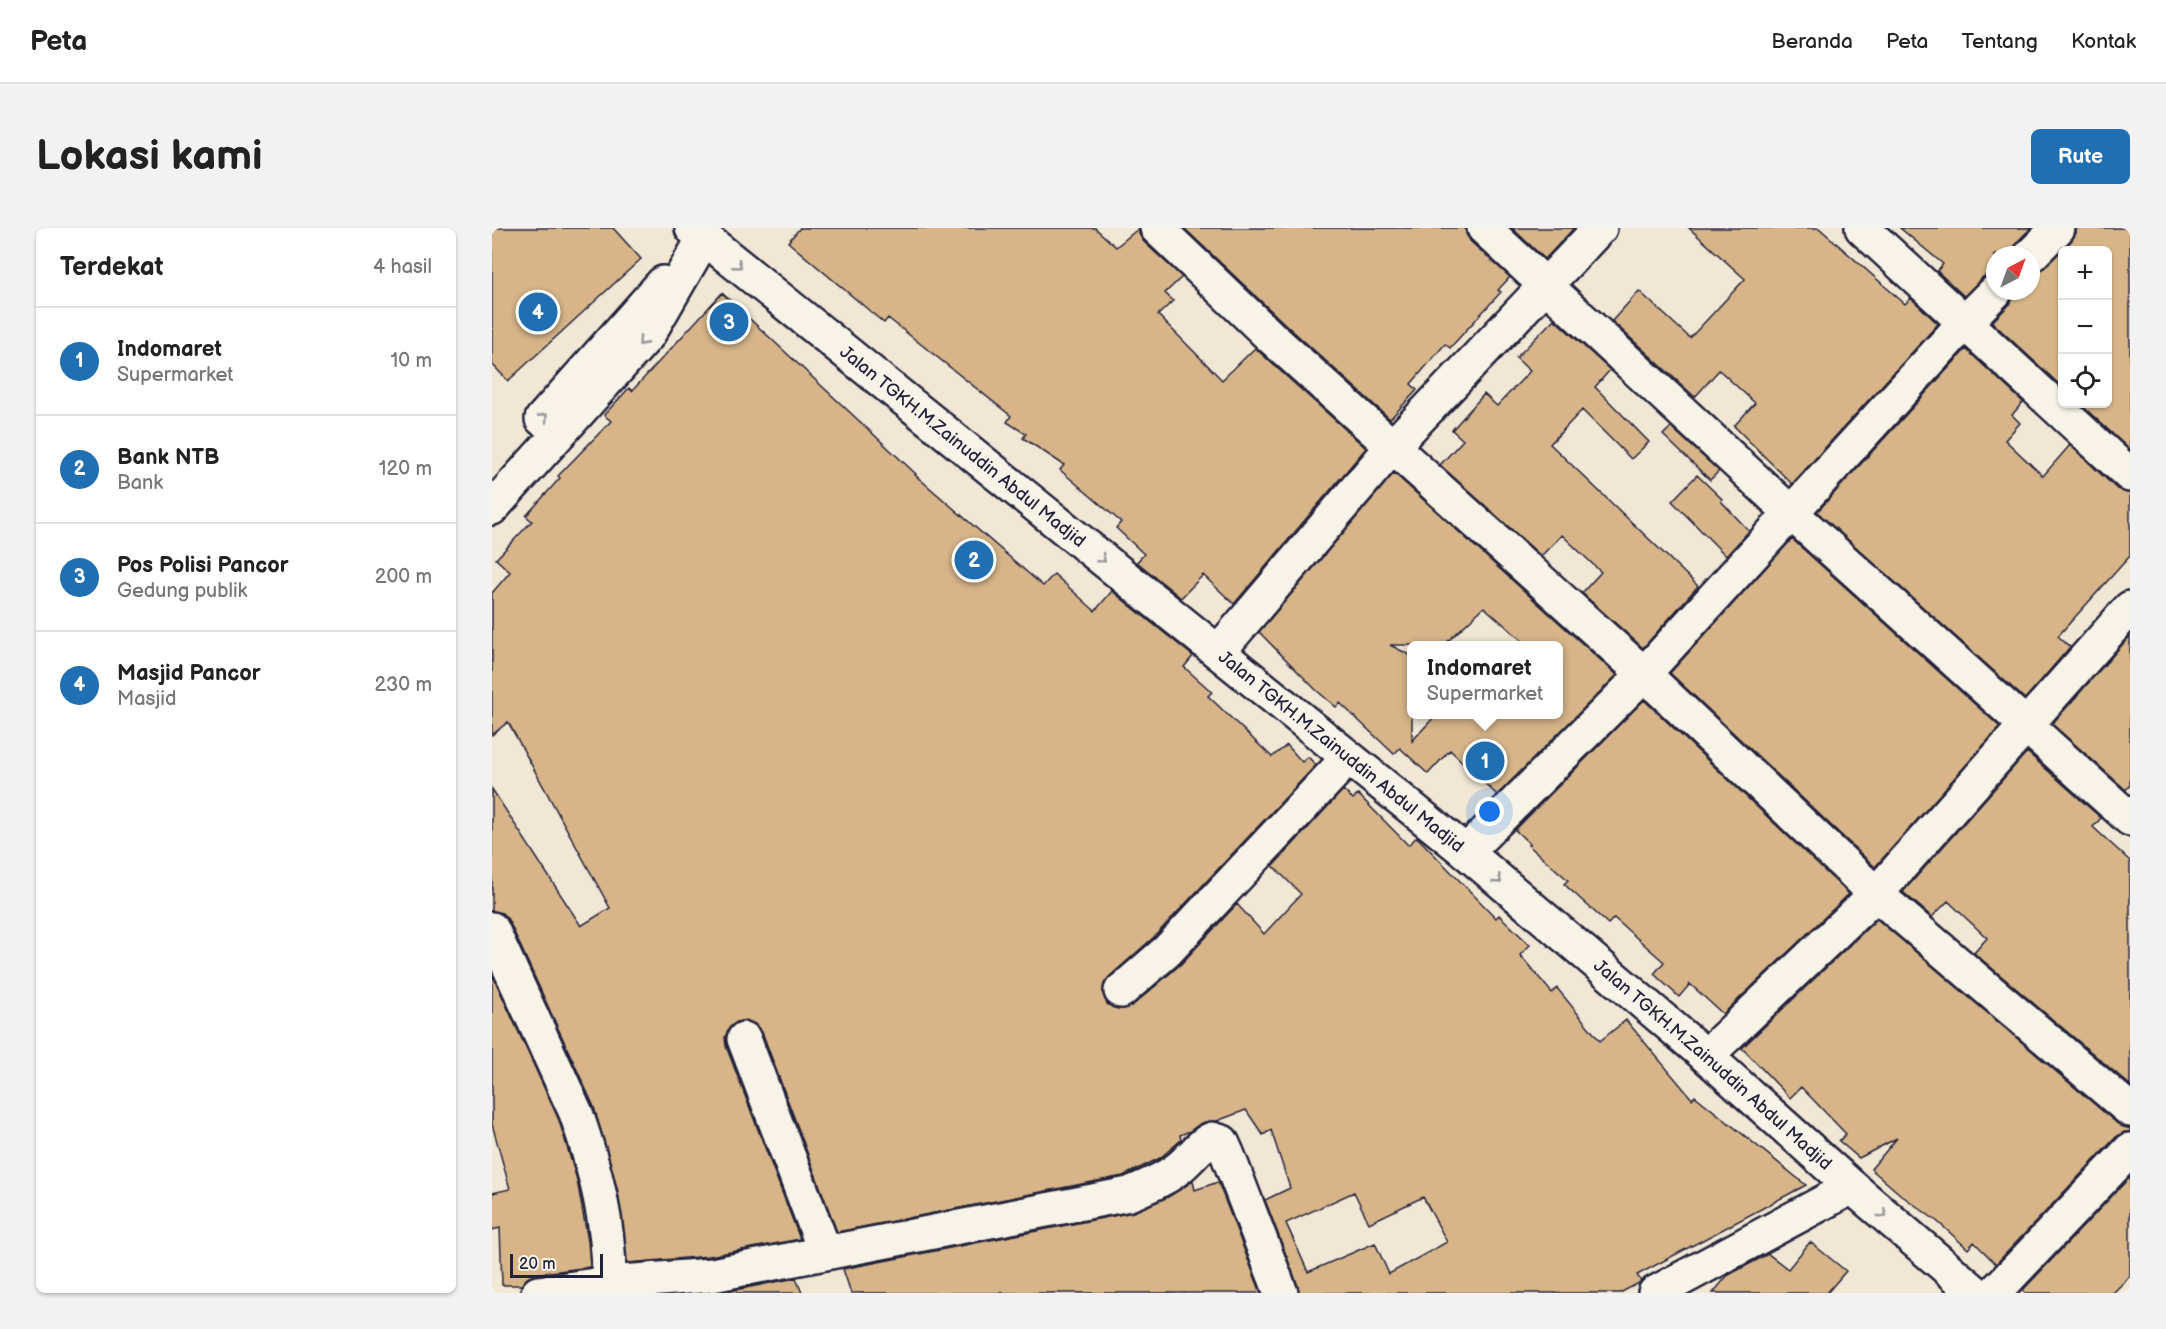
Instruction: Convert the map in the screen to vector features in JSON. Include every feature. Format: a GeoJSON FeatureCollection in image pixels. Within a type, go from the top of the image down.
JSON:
{"type":"FeatureCollection","features":[{"type":"Feature","properties":{"kind":"street"},"geometry":{"type":"LineString","coordinates":[[1157,228],[1271,338],[1644,674],[1876,894],[2130,1110]]}},
{"type":"Feature","properties":{"kind":"street"},"geometry":{"type":"LineString","coordinates":[[1484,228],[1791,513],[2130,819]]}},
{"type":"Feature","properties":{"kind":"street"},"geometry":{"type":"LineString","coordinates":[[1218,652],[1392,447],[1600,228]]}},
{"type":"Feature","properties":{"kind":"street"},"geometry":{"type":"LineString","coordinates":[[1862,228],[2130,475]]}},
{"type":"Feature","properties":{"kind":"street"},"geometry":{"type":"LineString","coordinates":[[2040,246],[2058,228]]}},
{"type":"Feature","properties":{"kind":"street"},"geometry":{"type":"LineString","coordinates":[[492,477],[625,325],[703,231]]}},
{"type":"Feature","properties":{"kind":"street"},"geometry":{"type":"LineString","coordinates":[[492,508],[648,334],[703,231]]}},
{"type":"Feature","properties":{"kind":"street","name":"Jalan TGKH.M.Zainuddin Abdul Madjid"},"geometry":{"type":"LineString","coordinates":[[703,231],[1466,852],[1706,1056],[1852,1187],[1976,1293]]}},
{"type":"Feature","properties":{"kind":"street"},"geometry":{"type":"LineString","coordinates":[[1466,852],[1644,674],[1987,300]]}},
{"type":"Feature","properties":{"kind":"street"},"geometry":{"type":"LineString","coordinates":[[1706,1056],[1876,894],[2130,608]]}},
{"type":"Feature","properties":{"kind":"street"},"geometry":{"type":"LineString","coordinates":[[1121,991],[1167,951],[1348,758]]}},
{"type":"Feature","properties":{"kind":"street"},"geometry":{"type":"LineString","coordinates":[[492,929],[576,1113],[587,1144],[604,1217],[609,1283]]}},
{"type":"Feature","properties":{"kind":"street"},"geometry":{"type":"LineString","coordinates":[[744,1039],[825,1252]]}},
{"type":"Feature","properties":{"kind":"street"},"geometry":{"type":"LineString","coordinates":[[538,1293],[609,1283],[715,1284],[825,1252],[936,1233],[1129,1194],[1174,1172],[1186,1163],[1203,1144],[1212,1139],[1222,1142],[1227,1153],[1281,1293]]}},
{"type":"Feature","properties":{"kind":"street"},"geometry":{"type":"LineString","coordinates":[[1994,1293],[2130,1150]]}},
{"type":"Feature","properties":{"kind":"street"},"geometry":{"type":"LineString","coordinates":[[1655,1293],[1852,1187]]}},
{"type":"Feature","properties":{"kind":"building"},"geometry":{"type":"Polygon","coordinates":[[[492,228],[613,228],[641,259],[508,381],[492,364],[492,228]]]}},
{"type":"Feature","properties":{"kind":"building"},"geometry":{"type":"Polygon","coordinates":[[[800,228],[1095,228],[1116,247],[1139,228],[1139,234],[1144,242],[1182,277],[1165,293],[1173,301],[1158,315],[1222,380],[1255,348],[1366,448],[1234,604],[1203,575],[1181,598],[1137,562],[1144,554],[1116,528],[1121,522],[1060,470],[1064,465],[1023,438],[1026,434],[1007,422],[1011,416],[888,318],[884,323],[788,242],[800,228]]]}},
{"type":"Feature","properties":{"kind":"building"},"geometry":{"type":"Polygon","coordinates":[[[1184,228],[1466,228],[1466,234],[1471,242],[1510,277],[1498,290],[1501,292],[1450,348],[1445,344],[1411,384],[1417,390],[1390,419],[1184,228]]]}},
{"type":"Feature","properties":{"kind":"building"},"geometry":{"type":"Polygon","coordinates":[[[1512,228],[1574,228],[1545,259],[1512,228]]]}},
{"type":"Feature","properties":{"kind":"building"},"geometry":{"type":"Polygon","coordinates":[[[1689,228],[1819,228],[1905,304],[1911,298],[1938,324],[1792,484],[1734,426],[1755,403],[1719,370],[1695,397],[1612,321],[1639,291],[1690,338],[1745,279],[1689,228]]]}},
{"type":"Feature","properties":{"kind":"building"},"geometry":{"type":"Polygon","coordinates":[[[1900,228],[2031,228],[2015,246],[1986,246],[1986,276],[1964,296],[1937,271],[1943,264],[1900,228]]]}},
{"type":"Feature","properties":{"kind":"building"},"geometry":{"type":"Polygon","coordinates":[[[2076,228],[2130,228],[2130,450],[2084,408],[2112,408],[2112,246],[2066,246],[2076,233],[2076,228]]]}},
{"type":"Feature","properties":{"kind":"building"},"geometry":{"type":"Polygon","coordinates":[[[2058,254],[2058,383],[1992,322],[2012,300],[2040,300],[2040,270],[2058,254]]]}},
{"type":"Feature","properties":{"kind":"building"},"geometry":{"type":"Polygon","coordinates":[[[722,293],[915,475],[1043,586],[1054,574],[1095,611],[1112,591],[1193,656],[1184,667],[1212,692],[1208,696],[1272,757],[1287,745],[1302,762],[1308,757],[1316,765],[1154,937],[1109,977],[1104,984],[1103,994],[1107,1004],[1114,1008],[1124,1009],[1133,1005],[1181,964],[1237,904],[1264,934],[1301,894],[1273,866],[1343,790],[1353,799],[1358,794],[1408,845],[1417,837],[1496,918],[1499,915],[1530,945],[1520,955],[1552,993],[1557,988],[1600,1041],[1626,1020],[1692,1099],[1695,1096],[1806,1185],[1637,1275],[1641,1281],[1620,1293],[1299,1293],[1265,1200],[1290,1188],[1271,1130],[1263,1135],[1246,1110],[1217,1121],[1201,1123],[1180,1135],[1181,1140],[1160,1158],[1123,1176],[837,1232],[762,1032],[755,1024],[746,1020],[737,1022],[729,1028],[725,1037],[726,1046],[800,1239],[709,1256],[627,1263],[618,1192],[594,1107],[509,921],[502,913],[492,911],[492,789],[581,926],[610,908],[508,722],[492,735],[492,593],[510,572],[496,559],[532,521],[526,516],[560,478],[558,476],[611,421],[604,415],[629,388],[632,391],[722,293]],[[1354,1192],[1286,1223],[1308,1272],[1375,1243],[1389,1274],[1447,1242],[1423,1197],[1369,1223],[1354,1192]]]}},
{"type":"Feature","properties":{"kind":"building"},"geometry":{"type":"Polygon","coordinates":[[[1554,319],[1610,370],[1595,387],[1649,442],[1631,459],[1582,410],[1550,444],[1698,586],[1643,648],[1582,593],[1601,572],[1562,535],[1541,556],[1440,465],[1463,440],[1452,430],[1484,394],[1497,406],[1530,371],[1516,358],[1554,319]]]}},
{"type":"Feature","properties":{"kind":"building"},"geometry":{"type":"Polygon","coordinates":[[[1966,349],[2023,402],[2012,415],[2020,423],[2005,440],[2043,476],[2070,445],[2117,489],[2130,493],[2130,556],[2058,636],[2070,647],[2025,699],[1817,512],[1966,349]]]}},
{"type":"Feature","properties":{"kind":"building"},"geometry":{"type":"Polygon","coordinates":[[[1671,427],[1719,471],[1710,480],[1663,435],[1671,427]]]}},
{"type":"Feature","properties":{"kind":"building"},"geometry":{"type":"Polygon","coordinates":[[[1394,473],[1617,675],[1497,795],[1450,750],[1428,774],[1400,748],[1394,754],[1340,703],[1336,707],[1259,632],[1394,473]]]}},
{"type":"Feature","properties":{"kind":"building"},"geometry":{"type":"Polygon","coordinates":[[[1697,475],[1722,499],[1721,501],[1749,531],[1726,556],[1672,501],[1697,475]]]}},
{"type":"Feature","properties":{"kind":"building"},"geometry":{"type":"Polygon","coordinates":[[[1792,539],[2000,727],[1875,867],[1670,673],[1792,539]]]}},
{"type":"Feature","properties":{"kind":"building"},"geometry":{"type":"Polygon","coordinates":[[[2130,636],[2130,785],[2126,790],[2052,724],[2130,636]]]}},
{"type":"Feature","properties":{"kind":"building"},"geometry":{"type":"Polygon","coordinates":[[[1644,700],[1849,894],[1723,1014],[1690,984],[1679,997],[1654,974],[1664,962],[1614,918],[1608,924],[1564,884],[1568,880],[1528,845],[1530,844],[1515,830],[1644,700]]]}},
{"type":"Feature","properties":{"kind":"building"},"geometry":{"type":"Polygon","coordinates":[[[2027,752],[2101,818],[2093,827],[2130,861],[2130,1085],[1974,953],[1987,938],[1948,901],[1932,917],[1903,892],[2027,752]]]}},
{"type":"Feature","properties":{"kind":"building"},"geometry":{"type":"Polygon","coordinates":[[[1877,919],[2118,1124],[2130,1128],[2130,1132],[2124,1132],[2116,1137],[1996,1264],[1974,1242],[1968,1249],[1871,1169],[1897,1138],[1859,1158],[1839,1141],[1846,1134],[1801,1087],[1790,1098],[1742,1048],[1877,919]]]}},
{"type":"Feature","properties":{"kind":"building"},"geometry":{"type":"Polygon","coordinates":[[[492,974],[559,1120],[577,1180],[588,1241],[590,1267],[535,1274],[527,1278],[522,1285],[502,1285],[500,1228],[492,1230],[492,1193],[510,1189],[492,1124],[492,974]]]}},
{"type":"Feature","properties":{"kind":"building"},"geometry":{"type":"Polygon","coordinates":[[[2130,1177],[2130,1276],[2113,1293],[2026,1293],[2023,1290],[2130,1177]]]}},
{"type":"Feature","properties":{"kind":"building"},"geometry":{"type":"Polygon","coordinates":[[[1193,1181],[1195,1190],[1218,1182],[1261,1293],[851,1293],[843,1269],[1133,1212],[1168,1197],[1193,1181]]]}},
{"type":"Feature","properties":{"kind":"building"},"geometry":{"type":"Polygon","coordinates":[[[1810,1242],[1846,1271],[1827,1293],[1713,1293],[1727,1276],[1768,1254],[1788,1269],[1810,1242]]]}},
{"type":"Feature","properties":{"kind":"building"},"geometry":{"type":"Polygon","coordinates":[[[796,1278],[802,1293],[731,1293],[730,1291],[796,1278]]]}},
{"type":"Feature","properties":{"kind":"place","name":"Masjid Pancor"},"geometry":{"type":"Point","coordinates":[538,312]}},
{"type":"Feature","properties":{"kind":"place","name":"Pos Polisi Pancor"},"geometry":{"type":"Point","coordinates":[729,322]}},
{"type":"Feature","properties":{"kind":"place","name":"Bank NTB"},"geometry":{"type":"Point","coordinates":[974,560]}},
{"type":"Feature","properties":{"kind":"place","name":"Indomaret"},"geometry":{"type":"Point","coordinates":[1485,761]}}]}
